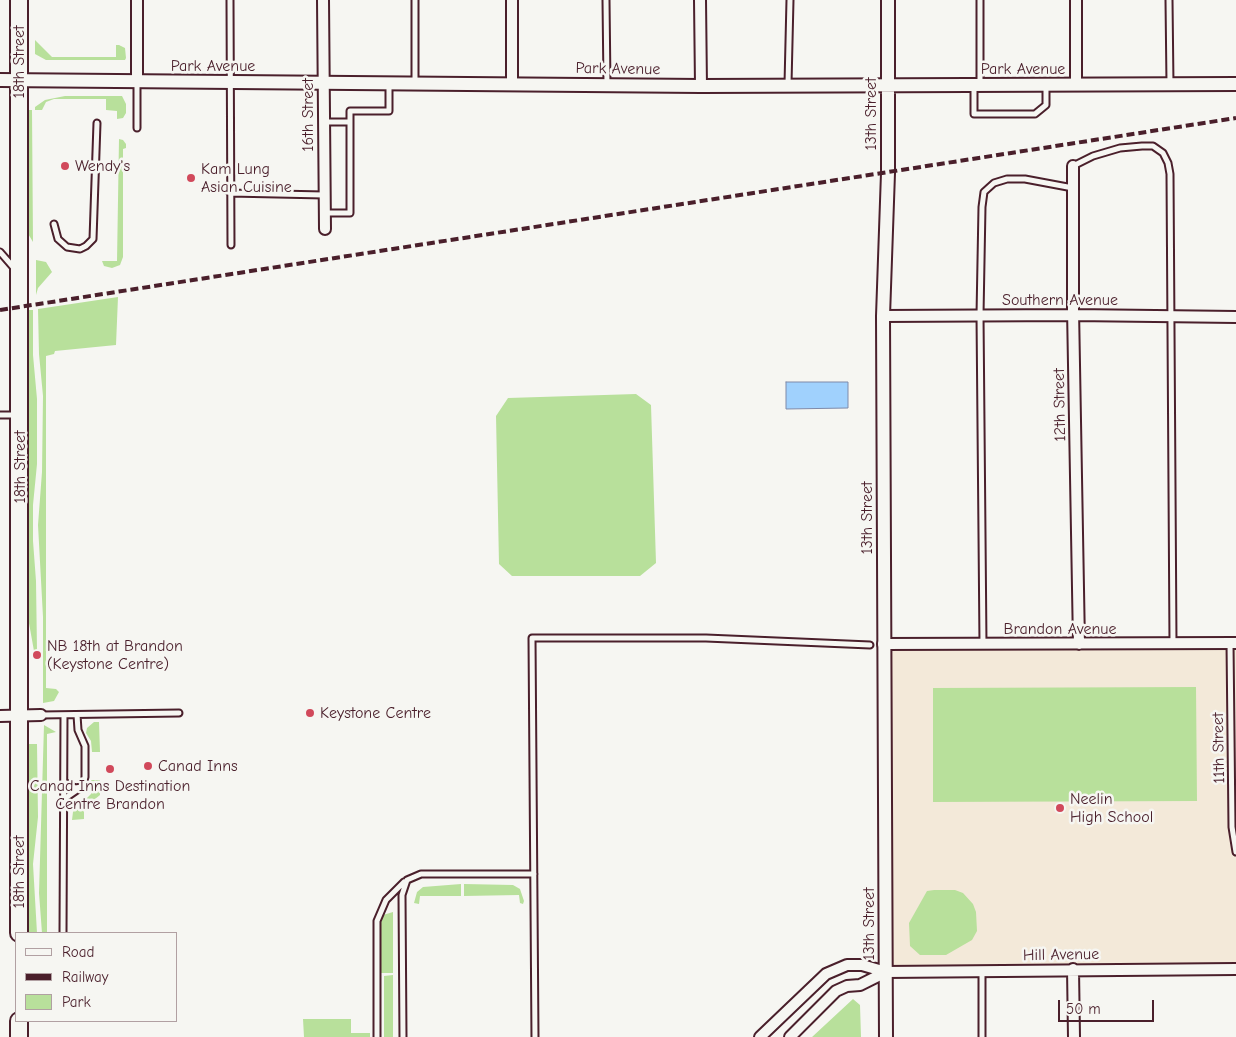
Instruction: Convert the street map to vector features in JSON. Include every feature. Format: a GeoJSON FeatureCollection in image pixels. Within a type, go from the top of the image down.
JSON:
{"type":"FeatureCollection","features":[{"type":"Feature","properties":{"kind":"main road","name":"18th Street"},"geometry":{"type":"LineString","coordinates":[[19,0],[19,932]]}},
{"type":"Feature","properties":{"kind":"main road"},"geometry":{"type":"LineString","coordinates":[[19,1022],[19,1037]]}},
{"type":"Feature","properties":{"kind":"street"},"geometry":{"type":"LineString","coordinates":[[137,0],[137,82]]}},
{"type":"Feature","properties":{"kind":"street","name":"16th Street"},"geometry":{"type":"LineString","coordinates":[[323,0],[325,229]]}},
{"type":"Feature","properties":{"kind":"street"},"geometry":{"type":"LineString","coordinates":[[512,0],[512,84]]}},
{"type":"Feature","properties":{"kind":"street"},"geometry":{"type":"LineString","coordinates":[[700,0],[701,86]]}},
{"type":"Feature","properties":{"kind":"street","name":"13th Street"},"geometry":{"type":"LineString","coordinates":[[886,1037],[883,316],[888,173],[888,0]]}},
{"type":"Feature","properties":{"kind":"street"},"geometry":{"type":"LineString","coordinates":[[1076,0],[1076,85]]}},
{"type":"Feature","properties":{"kind":"street","name":"Park Avenue"},"geometry":{"type":"LineString","coordinates":[[0,80],[701,86],[1236,84]]}},
{"type":"Feature","properties":{"kind":"street","name":"12th Street"},"geometry":{"type":"LineString","coordinates":[[1073,166],[1079,644]]}},
{"type":"Feature","properties":{"kind":"street","name":"Southern Avenue"},"geometry":{"type":"LineString","coordinates":[[883,316],[1074,315],[1236,317]]}},
{"type":"Feature","properties":{"kind":"street","name":"Brandon Avenue"},"geometry":{"type":"LineString","coordinates":[[884,644],[1233,643]]}},
{"type":"Feature","properties":{"kind":"street"},"geometry":{"type":"LineString","coordinates":[[0,716],[41,715]]}},
{"type":"Feature","properties":{"kind":"street"},"geometry":{"type":"LineString","coordinates":[[760,1037],[826,974],[847,965],[862,965],[886,972]]}},
{"type":"Feature","properties":{"kind":"street","name":"Hill Avenue"},"geometry":{"type":"LineString","coordinates":[[886,972],[1236,969]]}},
{"type":"Feature","properties":{"kind":"street"},"geometry":{"type":"LineString","coordinates":[[1073,970],[1074,1037]]}},
{"type":"Feature","properties":{"kind":"street"},"geometry":{"type":"LineString","coordinates":[[790,1037],[836,990],[847,986],[860,985],[886,972]]}},
{"type":"Feature","properties":{"kind":"lane"},"geometry":{"type":"LineString","coordinates":[[230,0],[231,245]]}},
{"type":"Feature","properties":{"kind":"lane"},"geometry":{"type":"LineString","coordinates":[[415,84],[416,0]]}},
{"type":"Feature","properties":{"kind":"lane"},"geometry":{"type":"LineString","coordinates":[[606,0],[607,85]]}},
{"type":"Feature","properties":{"kind":"lane"},"geometry":{"type":"LineString","coordinates":[[788,85],[790,0]]}},
{"type":"Feature","properties":{"kind":"lane"},"geometry":{"type":"LineString","coordinates":[[980,0],[974,114],[1035,114],[1046,105],[1046,85]]}},
{"type":"Feature","properties":{"kind":"lane"},"geometry":{"type":"LineString","coordinates":[[1169,0],[1170,84]]}},
{"type":"Feature","properties":{"kind":"lane"},"geometry":{"type":"LineString","coordinates":[[137,82],[137,128]]}},
{"type":"Feature","properties":{"kind":"lane"},"geometry":{"type":"LineString","coordinates":[[324,213],[350,213],[350,111],[389,111],[389,84]]}},
{"type":"Feature","properties":{"kind":"lane"},"geometry":{"type":"LineString","coordinates":[[324,122],[350,122]]}},
{"type":"Feature","properties":{"kind":"lane"},"geometry":{"type":"LineString","coordinates":[[54,224],[58,239],[67,247],[80,248],[86,246],[93,239],[97,123]]}},
{"type":"Feature","properties":{"kind":"lane"},"geometry":{"type":"LineString","coordinates":[[1073,166],[1093,156],[1120,148],[1154,146],[1163,153],[1168,162],[1170,174],[1173,644]]}},
{"type":"Feature","properties":{"kind":"lane"},"geometry":{"type":"LineString","coordinates":[[983,644],[980,315],[984,192],[994,183],[1007,179],[1025,179],[1073,188]]}},
{"type":"Feature","properties":{"kind":"lane"},"geometry":{"type":"LineString","coordinates":[[230,193],[324,195]]}},
{"type":"Feature","properties":{"kind":"lane"},"geometry":{"type":"LineString","coordinates":[[0,252],[12,265],[20,285]]}},
{"type":"Feature","properties":{"kind":"lane"},"geometry":{"type":"LineString","coordinates":[[0,415],[20,415]]}},
{"type":"Feature","properties":{"kind":"lane"},"geometry":{"type":"LineString","coordinates":[[535,1037],[532,638],[706,638],[870,645]]}},
{"type":"Feature","properties":{"kind":"lane","name":"11th Street"},"geometry":{"type":"LineString","coordinates":[[1233,643],[1232,827],[1236,852]]}},
{"type":"Feature","properties":{"kind":"lane"},"geometry":{"type":"LineString","coordinates":[[41,715],[179,713]]}},
{"type":"Feature","properties":{"kind":"lane"},"geometry":{"type":"LineString","coordinates":[[63,932],[64,715]]}},
{"type":"Feature","properties":{"kind":"lane"},"geometry":{"type":"LineString","coordinates":[[64,799],[82,787],[85,777],[86,755],[78,730],[76,715]]}},
{"type":"Feature","properties":{"kind":"lane"},"geometry":{"type":"LineString","coordinates":[[64,782],[75,788],[82,787]]}},
{"type":"Feature","properties":{"kind":"lane"},"geometry":{"type":"LineString","coordinates":[[377,1037],[377,921],[386,900],[407,880],[421,874],[534,874]]}},
{"type":"Feature","properties":{"kind":"lane"},"geometry":{"type":"LineString","coordinates":[[403,1037],[402,895],[407,880]]}},
{"type":"Feature","properties":{"kind":"lane"},"geometry":{"type":"LineString","coordinates":[[982,971],[982,1037]]}},
{"type":"Feature","properties":{"kind":"shaded area","name":"Neelin High School"},"geometry":{"type":"Polygon","coordinates":[[[1236,643],[1236,974],[886,972],[883,644],[1236,643]]]}},
{"type":"Feature","properties":{"kind":"green space"},"geometry":{"type":"Polygon","coordinates":[[[35,40],[52,57],[116,57],[116,45],[119,45],[125,48],[126,58],[125,60],[46,60],[35,54],[35,40]]]}},
{"type":"Feature","properties":{"kind":"green space"},"geometry":{"type":"Polygon","coordinates":[[[65,96],[122,96],[126,104],[126,113],[123,118],[117,119],[117,111],[106,110],[106,99],[54,99],[46,102],[42,110],[35,110],[35,107],[45,100],[65,96]]]}},
{"type":"Feature","properties":{"kind":"green space"},"geometry":{"type":"Polygon","coordinates":[[[28,110],[32,110],[33,242],[27,232],[28,110]]]}},
{"type":"Feature","properties":{"kind":"green space"},"geometry":{"type":"Polygon","coordinates":[[[119,139],[123,140],[126,144],[126,148],[123,149],[123,257],[120,265],[112,268],[104,266],[102,261],[117,261],[119,139]]]}},
{"type":"Feature","properties":{"kind":"green space"},"geometry":{"type":"Polygon","coordinates":[[[36,260],[46,262],[52,272],[38,288],[36,295],[36,260]]]}},
{"type":"Feature","properties":{"kind":"green space"},"geometry":{"type":"Polygon","coordinates":[[[118,297],[116,345],[55,351],[54,354],[46,356],[46,688],[56,689],[59,692],[54,701],[43,703],[43,617],[38,525],[42,472],[43,396],[39,354],[38,309],[118,297]]]}},
{"type":"Feature","properties":{"kind":"green space"},"geometry":{"type":"Polygon","coordinates":[[[28,310],[33,310],[33,355],[37,399],[37,464],[33,505],[33,541],[36,581],[37,651],[34,651],[27,612],[28,310]]]}},
{"type":"Feature","properties":{"kind":"green space"},"geometry":{"type":"Polygon","coordinates":[[[636,394],[651,405],[656,563],[640,576],[512,576],[499,564],[496,416],[508,398],[636,394]]]}},
{"type":"Feature","properties":{"kind":"green space"},"geometry":{"type":"Polygon","coordinates":[[[1196,687],[1197,801],[933,802],[933,688],[1196,687]]]}},
{"type":"Feature","properties":{"kind":"green space"},"geometry":{"type":"Polygon","coordinates":[[[94,722],[99,722],[100,752],[92,752],[91,741],[86,733],[87,728],[94,722]]]}},
{"type":"Feature","properties":{"kind":"green space"},"geometry":{"type":"Polygon","coordinates":[[[44,725],[56,732],[47,734],[47,932],[42,932],[39,893],[44,725]]]}},
{"type":"Feature","properties":{"kind":"green space"},"geometry":{"type":"Polygon","coordinates":[[[27,744],[37,744],[38,817],[33,864],[37,932],[27,932],[27,744]]]}},
{"type":"Feature","properties":{"kind":"green space"},"geometry":{"type":"Polygon","coordinates":[[[91,780],[100,780],[100,795],[84,808],[84,819],[72,820],[73,812],[91,794],[91,780]]]}},
{"type":"Feature","properties":{"kind":"green space"},"geometry":{"type":"Polygon","coordinates":[[[461,884],[461,896],[420,896],[419,904],[414,903],[417,892],[423,887],[461,884]]]}},
{"type":"Feature","properties":{"kind":"green space"},"geometry":{"type":"Polygon","coordinates":[[[464,884],[513,885],[520,889],[524,901],[523,904],[520,903],[519,895],[464,896],[464,884]]]}},
{"type":"Feature","properties":{"kind":"green space"},"geometry":{"type":"Polygon","coordinates":[[[955,890],[963,893],[973,904],[976,912],[977,931],[972,940],[946,955],[920,955],[910,946],[909,923],[927,891],[955,890]]]}},
{"type":"Feature","properties":{"kind":"green space"},"geometry":{"type":"Polygon","coordinates":[[[393,912],[393,973],[379,973],[378,924],[383,915],[393,912]]]}},
{"type":"Feature","properties":{"kind":"green space"},"geometry":{"type":"Polygon","coordinates":[[[393,975],[393,1037],[384,1037],[384,976],[393,975]]]}},
{"type":"Feature","properties":{"kind":"green space"},"geometry":{"type":"Polygon","coordinates":[[[853,999],[860,1005],[861,1037],[812,1037],[853,999]]]}},
{"type":"Feature","properties":{"kind":"green space"},"geometry":{"type":"Polygon","coordinates":[[[303,1019],[351,1019],[351,1033],[370,1033],[370,1037],[304,1037],[303,1019]]]}},
{"type":"Feature","properties":{"kind":"water"},"geometry":{"type":"Polygon","coordinates":[[[786,382],[848,382],[848,408],[786,409],[786,382]]]}},
{"type":"Feature","properties":{"kind":"railway"},"geometry":{"type":"LineString","coordinates":[[0,310],[1236,118]]}},
{"type":"Feature","properties":{"kind":"place","name":"Wendy's"},"geometry":{"type":"Point","coordinates":[65,166]}},
{"type":"Feature","properties":{"kind":"place","name":"Kam Lung Asian Cuisine"},"geometry":{"type":"Point","coordinates":[191,178]}},
{"type":"Feature","properties":{"kind":"place","name":"NB 18th at Brandon (Keystone Centre)"},"geometry":{"type":"Point","coordinates":[37,655]}},
{"type":"Feature","properties":{"kind":"place","name":"Keystone Centre"},"geometry":{"type":"Point","coordinates":[310,713]}},
{"type":"Feature","properties":{"kind":"place","name":"Canad Inns"},"geometry":{"type":"Point","coordinates":[148,766]}},
{"type":"Feature","properties":{"kind":"place","name":"Canad Inns Destination Centre Brandon"},"geometry":{"type":"Point","coordinates":[110,769]}},
{"type":"Feature","properties":{"kind":"place","name":"Neelin High School"},"geometry":{"type":"Point","coordinates":[1060,808]}}]}
